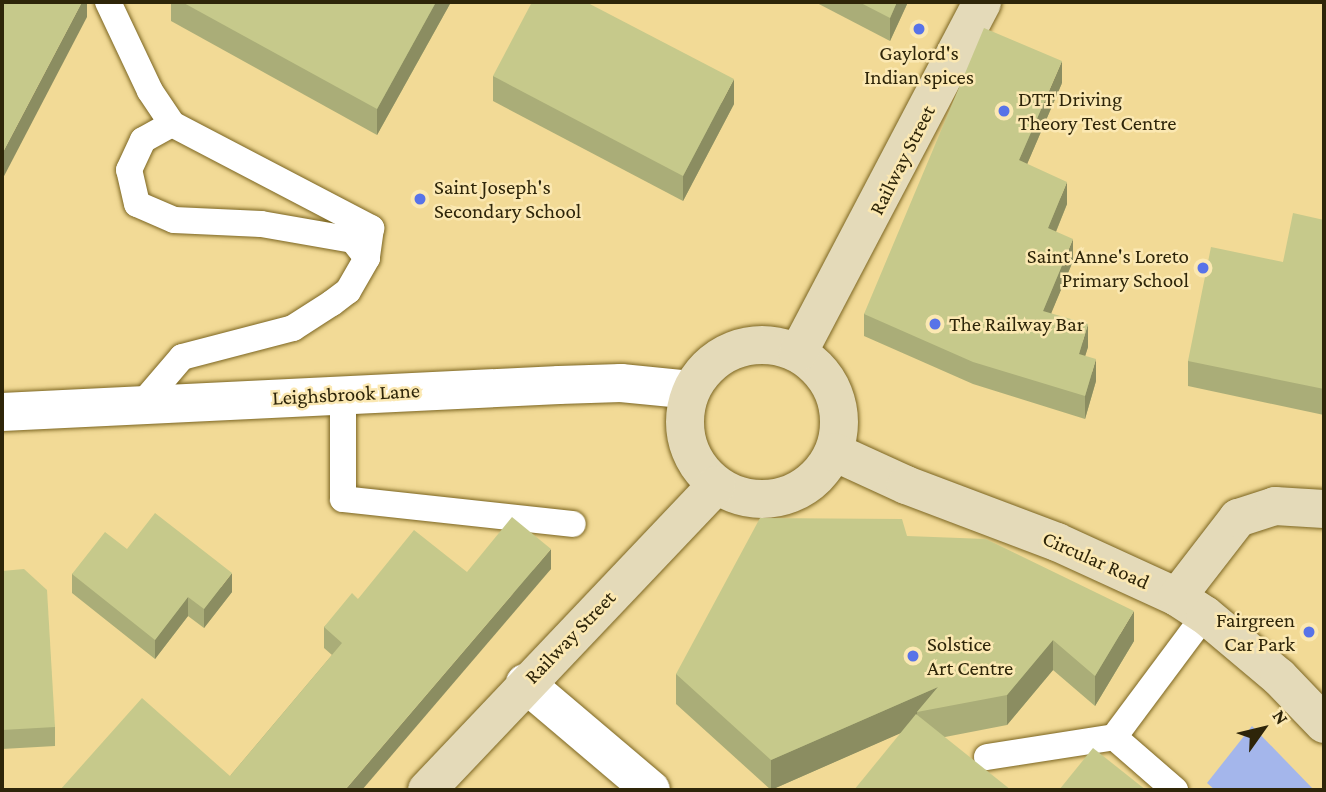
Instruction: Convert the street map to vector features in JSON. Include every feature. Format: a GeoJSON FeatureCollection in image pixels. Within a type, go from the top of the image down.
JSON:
{"type":"FeatureCollection","features":[{"type":"Feature","properties":{"kind":"main road","name":"Railway Street"},"geometry":{"type":"LineString","coordinates":[[799,354],[982,2]]}},
{"type":"Feature","properties":{"kind":"main road"},"geometry":{"type":"LineString","coordinates":[[749,346],[775,346],[799,354],[817,367],[838,407],[834,452],[822,472],[804,488],[783,497],[760,500],[716,485],[701,470],[688,442],[685,411],[691,390],[705,369],[725,354],[749,346]]}},
{"type":"Feature","properties":{"kind":"main road","name":"Circular Road"},"geometry":{"type":"LineString","coordinates":[[834,452],[906,485],[1057,542],[1191,606],[1279,677],[1324,724]]}},
{"type":"Feature","properties":{"kind":"main road","name":"Railway Street"},"geometry":{"type":"LineString","coordinates":[[427,790],[525,683],[716,485]]}},
{"type":"Feature","properties":{"kind":"main road"},"geometry":{"type":"LineString","coordinates":[[1191,606],[1238,518],[1275,506],[1324,509]]}},
{"type":"Feature","properties":{"kind":"street","name":"Leighsbrook Lane"},"geometry":{"type":"LineString","coordinates":[[2,412],[621,383],[691,390]]}},
{"type":"Feature","properties":{"kind":"street"},"geometry":{"type":"LineString","coordinates":[[525,683],[651,790]]}},
{"type":"Feature","properties":{"kind":"lane"},"geometry":{"type":"LineString","coordinates":[[108,2],[149,91],[172,124],[371,228],[367,258],[348,291],[293,328],[182,357],[141,405]]}},
{"type":"Feature","properties":{"kind":"lane"},"geometry":{"type":"LineString","coordinates":[[172,124],[143,140],[129,170],[137,204],[174,220],[261,224],[353,240],[367,258]]}},
{"type":"Feature","properties":{"kind":"lane"},"geometry":{"type":"LineString","coordinates":[[344,394],[343,499],[573,524]]}},
{"type":"Feature","properties":{"kind":"lane"},"geometry":{"type":"LineString","coordinates":[[1114,737],[1191,606]]}},
{"type":"Feature","properties":{"kind":"lane"},"geometry":{"type":"LineString","coordinates":[[987,757],[1114,737],[1175,790]]}},
{"type":"Feature","properties":{"kind":"shaded area"},"geometry":{"type":"Polygon","coordinates":[[[1252,726],[1314,790],[1215,790],[1207,783],[1252,726]]]}},
{"type":"Feature","properties":{"kind":"building"},"geometry":{"type":"Polygon","coordinates":[[[2,2],[82,2],[2,154],[2,2]]]}},
{"type":"Feature","properties":{"kind":"building"},"geometry":{"type":"Polygon","coordinates":[[[182,2],[436,2],[377,109],[182,2]]]}},
{"type":"Feature","properties":{"kind":"building"},"geometry":{"type":"Polygon","coordinates":[[[532,2],[586,2],[734,79],[683,176],[493,76],[532,2]]]}},
{"type":"Feature","properties":{"kind":"building"},"geometry":{"type":"Polygon","coordinates":[[[859,2],[897,2],[890,18],[859,2]]]}},
{"type":"Feature","properties":{"kind":"building"},"geometry":{"type":"Polygon","coordinates":[[[984,28],[1062,61],[1019,160],[1067,182],[1048,228],[1073,239],[1043,311],[1088,324],[1079,354],[1096,359],[1085,396],[973,362],[864,314],[984,28]]]}},
{"type":"Feature","properties":{"kind":"building"},"geometry":{"type":"Polygon","coordinates":[[[1293,213],[1324,220],[1324,389],[1188,361],[1211,247],[1283,262],[1293,213]]]}},
{"type":"Feature","properties":{"kind":"building"},"geometry":{"type":"Polygon","coordinates":[[[155,513],[232,573],[204,609],[188,597],[155,640],[72,574],[105,532],[127,549],[155,513]]]}},
{"type":"Feature","properties":{"kind":"building"},"geometry":{"type":"Polygon","coordinates":[[[512,517],[551,549],[345,790],[60,790],[142,698],[230,776],[342,643],[324,627],[352,593],[358,599],[414,530],[467,572],[512,517]]]}},
{"type":"Feature","properties":{"kind":"building","name":"Solstice Art Centre"},"geometry":{"type":"Polygon","coordinates":[[[760,518],[902,519],[907,536],[986,539],[1134,611],[1095,676],[1053,640],[1007,695],[917,712],[938,687],[771,760],[676,674],[760,518]]]}},
{"type":"Feature","properties":{"kind":"building"},"geometry":{"type":"Polygon","coordinates":[[[24,569],[47,590],[55,727],[2,730],[2,571],[24,569]]]}},
{"type":"Feature","properties":{"kind":"building"},"geometry":{"type":"Polygon","coordinates":[[[916,714],[1011,790],[854,790],[916,714]]]}},
{"type":"Feature","properties":{"kind":"building"},"geometry":{"type":"Polygon","coordinates":[[[1093,748],[1146,790],[1059,790],[1093,748]]]}},
{"type":"Feature","properties":{"kind":"place","name":"Gaylord's Indian spices"},"geometry":{"type":"Point","coordinates":[919,29]}},
{"type":"Feature","properties":{"kind":"place","name":"DTT Driving Theory Test Centre"},"geometry":{"type":"Point","coordinates":[1004,111]}},
{"type":"Feature","properties":{"kind":"place","name":"Saint Joseph's Secondary School"},"geometry":{"type":"Point","coordinates":[420,199]}},
{"type":"Feature","properties":{"kind":"place","name":"Saint Anne's Loreto Primary School"},"geometry":{"type":"Point","coordinates":[1203,268]}},
{"type":"Feature","properties":{"kind":"place","name":"The Railway Bar"},"geometry":{"type":"Point","coordinates":[935,324]}},
{"type":"Feature","properties":{"kind":"place","name":"Fairgreen Car Park"},"geometry":{"type":"Point","coordinates":[1309,632]}},
{"type":"Feature","properties":{"kind":"place","name":"Solstice Art Centre"},"geometry":{"type":"Point","coordinates":[913,656]}}]}
